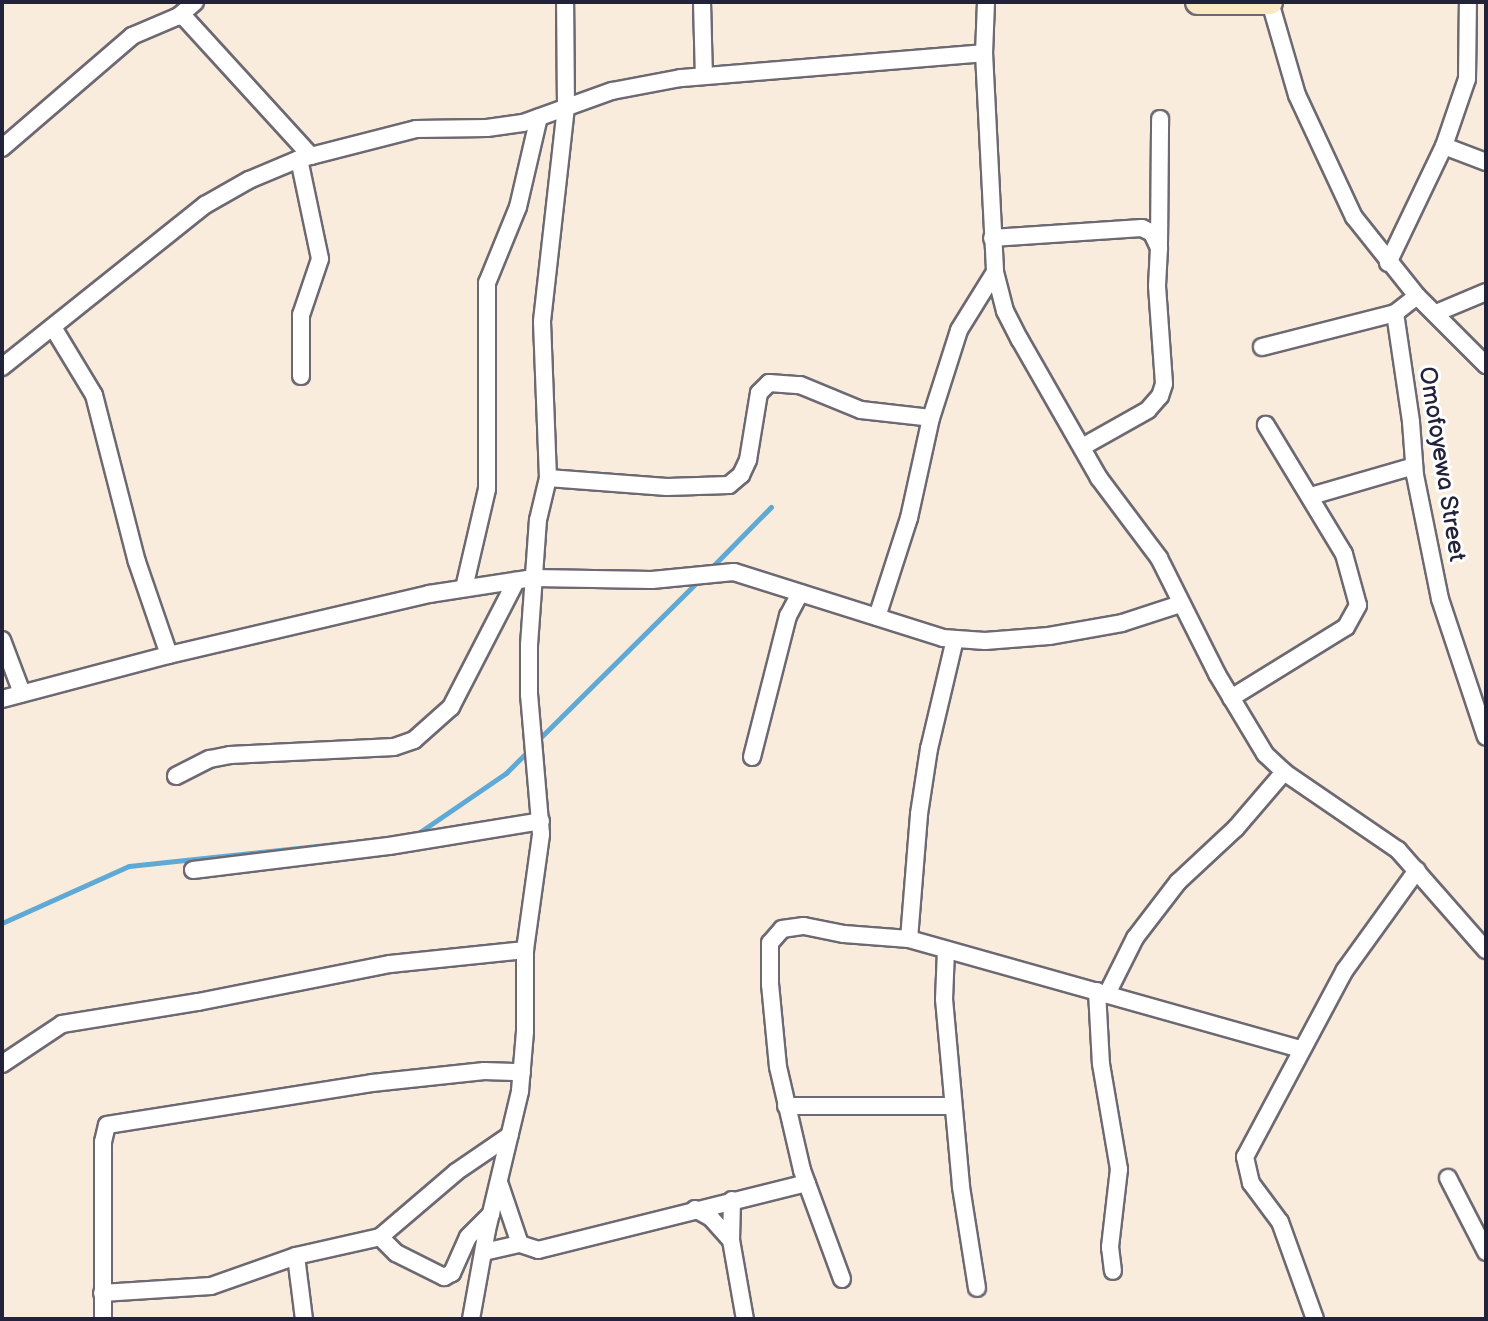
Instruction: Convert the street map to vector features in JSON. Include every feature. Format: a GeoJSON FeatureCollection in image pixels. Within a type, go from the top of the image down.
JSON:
{"type":"FeatureCollection","features":[{"type":"Feature","properties":{"kind":"main road"},"geometry":{"type":"LineString","coordinates":[[1198,2],[1270,2]]}},
{"type":"Feature","properties":{"kind":"street"},"geometry":{"type":"LineString","coordinates":[[471,1319],[522,1072],[525,950],[541,821],[529,695],[538,520],[548,478],[542,321],[566,107],[562,2]]}},
{"type":"Feature","properties":{"kind":"street"},"geometry":{"type":"LineString","coordinates":[[702,2],[704,76]]}},
{"type":"Feature","properties":{"kind":"street"},"geometry":{"type":"LineString","coordinates":[[986,2],[984,53],[992,238],[995,272],[1005,311],[1099,478],[1159,558],[1180,604],[1265,754],[1284,772],[1357,819],[1417,870],[1486,950]]}},
{"type":"Feature","properties":{"kind":"street"},"geometry":{"type":"LineString","coordinates":[[1270,2],[1297,95],[1354,217],[1417,296],[1486,365]]}},
{"type":"Feature","properties":{"kind":"street"},"geometry":{"type":"LineString","coordinates":[[1388,263],[1444,146],[1467,79],[1468,2]]}},
{"type":"Feature","properties":{"kind":"street"},"geometry":{"type":"LineString","coordinates":[[2,148],[132,36],[186,7]]}},
{"type":"Feature","properties":{"kind":"street"},"geometry":{"type":"LineString","coordinates":[[186,7],[185,18],[305,157],[320,259],[301,315],[301,376]]}},
{"type":"Feature","properties":{"kind":"street"},"geometry":{"type":"LineString","coordinates":[[2,367],[54,329],[105,284],[205,205],[249,180],[305,157],[416,129],[487,128],[539,117],[612,91],[704,76],[984,53]]}},
{"type":"Feature","properties":{"kind":"street"},"geometry":{"type":"LineString","coordinates":[[464,588],[487,489],[487,283],[518,207],[539,117]]}},
{"type":"Feature","properties":{"kind":"street"},"geometry":{"type":"LineString","coordinates":[[1082,447],[1148,410],[1160,396],[1164,384],[1157,286],[1160,119]]}},
{"type":"Feature","properties":{"kind":"street"},"geometry":{"type":"LineString","coordinates":[[1444,146],[1486,162]]}},
{"type":"Feature","properties":{"kind":"street"},"geometry":{"type":"LineString","coordinates":[[992,238],[1142,228],[1152,233],[1159,248]]}},
{"type":"Feature","properties":{"kind":"street"},"geometry":{"type":"LineString","coordinates":[[877,617],[909,518],[931,418],[959,330],[995,272]]}},
{"type":"Feature","properties":{"kind":"street"},"geometry":{"type":"LineString","coordinates":[[1436,313],[1486,292]]}},
{"type":"Feature","properties":{"kind":"street"},"geometry":{"type":"LineString","coordinates":[[1262,347],[1395,313],[1417,296]]}},
{"type":"Feature","properties":{"kind":"street","name":"Omofoyewa Street"},"geometry":{"type":"LineString","coordinates":[[1395,313],[1414,466],[1440,599],[1486,737]]}},
{"type":"Feature","properties":{"kind":"street"},"geometry":{"type":"LineString","coordinates":[[54,329],[94,395],[137,562],[169,655]]}},
{"type":"Feature","properties":{"kind":"street"},"geometry":{"type":"LineString","coordinates":[[548,478],[667,487],[729,485],[741,475],[748,460],[759,393],[769,383],[800,385],[861,410],[931,418]]}},
{"type":"Feature","properties":{"kind":"street"},"geometry":{"type":"LineString","coordinates":[[1231,698],[1346,627],[1355,618],[1356,591],[1344,554],[1266,425]]}},
{"type":"Feature","properties":{"kind":"street"},"geometry":{"type":"LineString","coordinates":[[1311,496],[1414,466]]}},
{"type":"Feature","properties":{"kind":"street"},"geometry":{"type":"LineString","coordinates":[[2,699],[169,655],[464,588],[534,578],[652,580],[717,571],[734,572],[955,639],[985,641],[1049,636],[1122,623],[1180,604]]}},
{"type":"Feature","properties":{"kind":"street"},"geometry":{"type":"LineString","coordinates":[[176,776],[210,759],[230,755],[394,747],[414,740],[451,707],[516,581]]}},
{"type":"Feature","properties":{"kind":"street"},"geometry":{"type":"LineString","coordinates":[[752,757],[788,616],[800,593]]}},
{"type":"Feature","properties":{"kind":"street"},"geometry":{"type":"LineString","coordinates":[[909,939],[921,801],[955,639]]}},
{"type":"Feature","properties":{"kind":"street"},"geometry":{"type":"LineString","coordinates":[[2,640],[22,693]]}},
{"type":"Feature","properties":{"kind":"street"},"geometry":{"type":"LineString","coordinates":[[1113,1271],[1110,1247],[1119,1169],[1099,1052],[1102,993],[1121,960],[1171,891],[1236,828],[1284,772]]}},
{"type":"Feature","properties":{"kind":"street"},"geometry":{"type":"LineString","coordinates":[[193,870],[389,846],[541,821]]}},
{"type":"Feature","properties":{"kind":"street"},"geometry":{"type":"LineString","coordinates":[[1315,1319],[1280,1222],[1251,1183],[1245,1157],[1300,1049],[1345,970],[1417,870]]}},
{"type":"Feature","properties":{"kind":"street"},"geometry":{"type":"LineString","coordinates":[[842,1279],[807,1183],[786,1106],[770,984],[770,943],[774,934],[804,926],[844,934],[909,939],[1300,1049]]}},
{"type":"Feature","properties":{"kind":"street"},"geometry":{"type":"LineString","coordinates":[[2,1064],[62,1024],[198,1002],[390,964],[525,950]]}},
{"type":"Feature","properties":{"kind":"street"},"geometry":{"type":"LineString","coordinates":[[946,950],[944,999],[953,1106],[961,1187],[977,1288]]}},
{"type":"Feature","properties":{"kind":"street"},"geometry":{"type":"LineString","coordinates":[[103,1319],[103,1142],[107,1125],[372,1083],[484,1071],[522,1072]]}},
{"type":"Feature","properties":{"kind":"street"},"geometry":{"type":"LineString","coordinates":[[786,1106],[953,1106]]}},
{"type":"Feature","properties":{"kind":"street"},"geometry":{"type":"LineString","coordinates":[[102,1293],[211,1286],[296,1256],[380,1237],[456,1172],[510,1135]]}},
{"type":"Feature","properties":{"kind":"street"},"geometry":{"type":"LineString","coordinates":[[1448,1178],[1486,1252]]}},
{"type":"Feature","properties":{"kind":"street"},"geometry":{"type":"LineString","coordinates":[[484,1252],[520,1244],[538,1250],[551,1249],[695,1209],[807,1183]]}},
{"type":"Feature","properties":{"kind":"street"},"geometry":{"type":"LineString","coordinates":[[499,1184],[520,1244]]}},
{"type":"Feature","properties":{"kind":"street"},"geometry":{"type":"LineString","coordinates":[[732,1200],[731,1240],[745,1319]]}},
{"type":"Feature","properties":{"kind":"street"},"geometry":{"type":"LineString","coordinates":[[695,1209],[711,1218],[731,1240]]}},
{"type":"Feature","properties":{"kind":"street"},"geometry":{"type":"LineString","coordinates":[[380,1237],[396,1253],[444,1277],[455,1267],[468,1237],[491,1213]]}},
{"type":"Feature","properties":{"kind":"street"},"geometry":{"type":"LineString","coordinates":[[296,1256],[304,1319]]}},
{"type":"Feature","properties":{"kind":"street"},"geometry":{"type":"LineString","coordinates":[[478,1288],[485,1319]]}},
{"type":"Feature","properties":{"kind":"waterway"},"geometry":{"type":"LineString","coordinates":[[710,569],[771,507]]}},
{"type":"Feature","properties":{"kind":"waterway"},"geometry":{"type":"LineString","coordinates":[[537,741],[697,582]]}},
{"type":"Feature","properties":{"kind":"waterway"},"geometry":{"type":"LineString","coordinates":[[414,836],[506,773],[530,749]]}},
{"type":"Feature","properties":{"kind":"waterway"},"geometry":{"type":"LineString","coordinates":[[2,923],[129,866],[345,843]]}}]}
